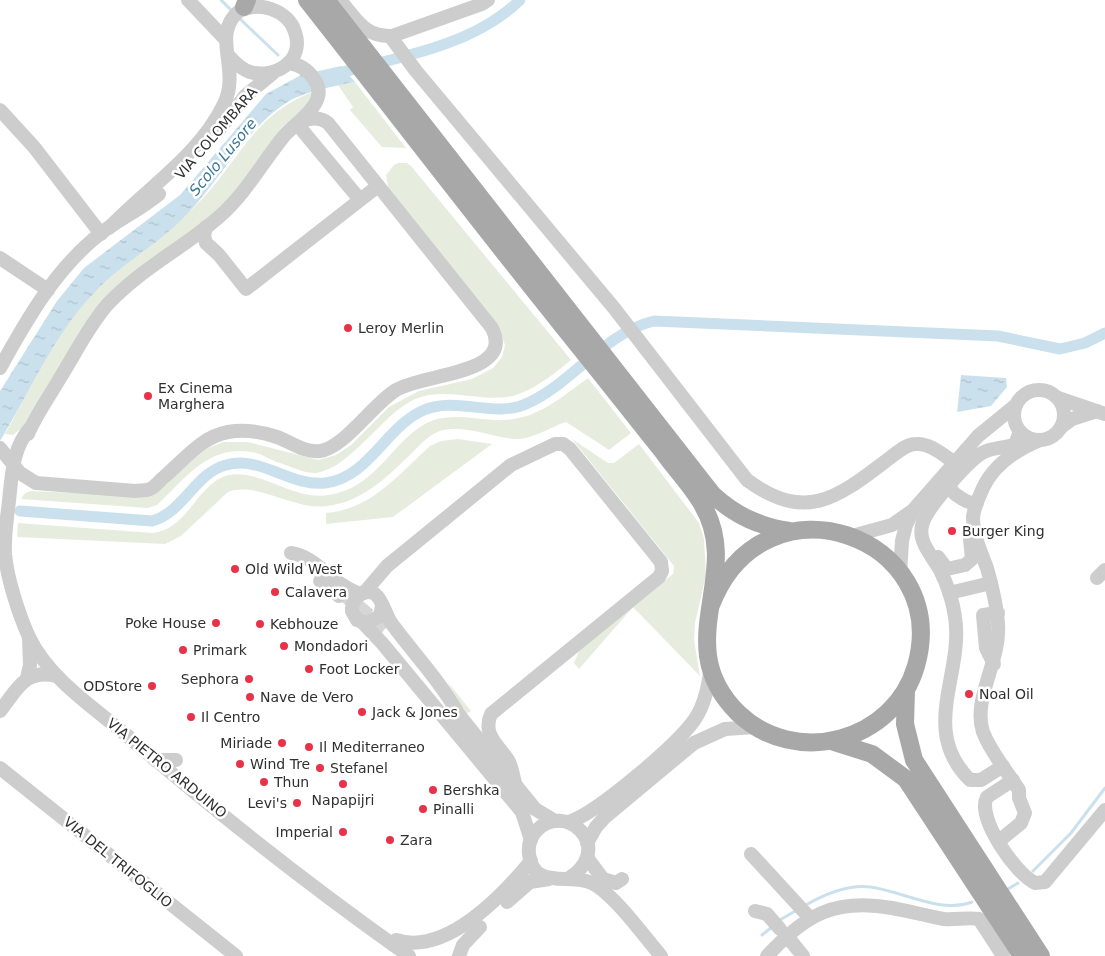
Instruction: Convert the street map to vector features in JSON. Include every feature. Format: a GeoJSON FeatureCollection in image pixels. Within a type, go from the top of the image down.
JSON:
{"type":"FeatureCollection","features":[{"type":"Feature","properties":{"kind":"main road"},"geometry":{"type":"LineString","coordinates":[[307,0],[353,47],[609,371],[713,496],[741,516],[757,524],[791,531],[822,529],[852,536],[878,551],[900,573],[913,596],[920,630],[917,662],[907,687],[888,712],[875,723],[847,737],[831,741],[805,743],[792,741],[756,727],[728,702],[711,668],[706,643],[716,576],[716,546],[703,504],[609,371]]}},
{"type":"Feature","properties":{"kind":"main road"},"geometry":{"type":"LineString","coordinates":[[326,0],[353,47]]}},
{"type":"Feature","properties":{"kind":"main road"},"geometry":{"type":"LineString","coordinates":[[711,605],[725,576],[741,557],[761,542],[791,531]]}},
{"type":"Feature","properties":{"kind":"main road"},"geometry":{"type":"LineString","coordinates":[[907,687],[904,724],[914,760],[1041,956]]}},
{"type":"Feature","properties":{"kind":"main road"},"geometry":{"type":"LineString","coordinates":[[831,741],[872,754],[906,779],[1022,956]]}},
{"type":"Feature","properties":{"kind":"street"},"geometry":{"type":"LineString","coordinates":[[30,479],[20,456],[26,432],[88,331],[106,306],[139,276],[206,227],[246,190],[294,127],[314,106],[319,92],[316,82],[307,70],[292,64],[273,72],[262,74],[248,71],[236,65],[229,56],[226,40],[188,0]]}},
{"type":"Feature","properties":{"kind":"street"},"geometry":{"type":"LineString","coordinates":[[340,0],[367,32],[392,39],[488,0]]}},
{"type":"Feature","properties":{"kind":"street"},"geometry":{"type":"LineString","coordinates":[[203,15],[217,21],[256,4],[267,5],[280,11],[290,20],[298,42],[292,64]]}},
{"type":"Feature","properties":{"kind":"street"},"geometry":{"type":"LineString","coordinates":[[226,40],[238,12]]}},
{"type":"Feature","properties":{"kind":"street"},"geometry":{"type":"LineString","coordinates":[[392,39],[416,71],[616,311],[747,480],[770,496],[801,502],[832,497],[847,490],[904,448],[914,444],[930,447],[954,462]]}},
{"type":"Feature","properties":{"kind":"street","name":"VIA COLOMBARA"},"geometry":{"type":"LineString","coordinates":[[0,368],[48,290],[64,268],[132,204],[184,159],[220,113],[231,84],[229,56]]}},
{"type":"Feature","properties":{"kind":"street","name":"VIA COLOMBARA"},"geometry":{"type":"LineString","coordinates":[[105,231],[141,209],[167,188],[206,147],[245,96],[273,72]]}},
{"type":"Feature","properties":{"kind":"street"},"geometry":{"type":"LineString","coordinates":[[0,110],[105,231]]}},
{"type":"Feature","properties":{"kind":"street"},"geometry":{"type":"LineString","coordinates":[[26,432],[3,446],[13,465],[30,479],[72,487],[135,491],[150,489],[193,449],[209,439],[228,432],[251,431],[277,437],[302,449],[320,451],[333,446],[380,402],[396,390],[414,382],[476,367],[490,358],[496,346],[496,337],[492,328],[328,123],[322,119],[312,118],[294,127]]}},
{"type":"Feature","properties":{"kind":"street"},"geometry":{"type":"LineString","coordinates":[[294,127],[356,195]]}},
{"type":"Feature","properties":{"kind":"street"},"geometry":{"type":"LineString","coordinates":[[206,227],[204,240],[219,255],[246,289],[378,186]]}},
{"type":"Feature","properties":{"kind":"street"},"geometry":{"type":"LineString","coordinates":[[210,248],[217,266],[234,286]]}},
{"type":"Feature","properties":{"kind":"street"},"geometry":{"type":"LineString","coordinates":[[0,258],[48,290]]}},
{"type":"Feature","properties":{"kind":"street"},"geometry":{"type":"LineString","coordinates":[[852,536],[892,526],[914,510],[954,462],[990,426],[1016,405],[1024,394],[1032,390],[1049,391],[1058,398],[1101,413]]}},
{"type":"Feature","properties":{"kind":"street"},"geometry":{"type":"LineString","coordinates":[[1058,398],[1064,412],[1061,427]]}},
{"type":"Feature","properties":{"kind":"street"},"geometry":{"type":"LineString","coordinates":[[1003,766],[981,780],[970,780],[949,747],[944,726],[957,633],[948,593],[939,568],[924,545],[921,531],[931,509],[968,465],[983,452],[1015,444],[1019,430],[1014,417],[1016,405]]}},
{"type":"Feature","properties":{"kind":"street"},"geometry":{"type":"LineString","coordinates":[[921,531],[944,566],[950,569],[960,567],[972,558],[968,521],[985,484],[1001,463],[1040,440],[1049,438],[1061,427],[1081,415],[1101,413]]}},
{"type":"Feature","properties":{"kind":"street"},"geometry":{"type":"LineString","coordinates":[[990,426],[1006,425],[1019,430],[1026,437],[1040,440]]}},
{"type":"Feature","properties":{"kind":"street","name":"VIA PIETRO ARDUINO"},"geometry":{"type":"LineString","coordinates":[[26,432],[13,465],[5,532],[6,561],[29,637],[57,676],[155,760],[372,929],[407,954],[438,950],[467,940]]}},
{"type":"Feature","properties":{"kind":"street"},"geometry":{"type":"LineString","coordinates":[[454,718],[435,709],[382,642],[354,616],[352,611],[353,601],[387,566],[512,465],[555,444],[563,444],[662,564],[662,571],[659,577],[490,714],[488,721],[489,735],[510,762],[515,783]]}},
{"type":"Feature","properties":{"kind":"street"},"geometry":{"type":"LineString","coordinates":[[10,493],[30,479]]}},
{"type":"Feature","properties":{"kind":"street"},"geometry":{"type":"LineString","coordinates":[[951,484],[950,489],[953,493],[976,507],[978,542],[998,614],[998,636],[994,664],[983,694],[981,722],[989,745],[1019,791],[1018,796],[1024,816],[1021,823],[999,841]]}},
{"type":"Feature","properties":{"kind":"street"},"geometry":{"type":"LineString","coordinates":[[900,573],[902,541],[914,510]]}},
{"type":"Feature","properties":{"kind":"street"},"geometry":{"type":"LineString","coordinates":[[362,622],[376,620],[359,596],[351,585],[289,554],[286,556],[359,596],[390,635],[440,706],[454,718],[515,783],[536,809],[577,827],[587,843],[588,858],[603,879],[616,883],[622,880]]}},
{"type":"Feature","properties":{"kind":"street"},"geometry":{"type":"LineString","coordinates":[[948,593],[990,583]]}},
{"type":"Feature","properties":{"kind":"street"},"geometry":{"type":"LineString","coordinates":[[390,635],[451,700],[454,718],[522,812],[531,840],[530,861],[535,869],[549,879],[581,878],[599,887],[661,956]]}},
{"type":"Feature","properties":{"kind":"street"},"geometry":{"type":"LineString","coordinates":[[0,711],[27,678],[30,665],[29,637]]}},
{"type":"Feature","properties":{"kind":"street"},"geometry":{"type":"LineString","coordinates":[[531,840],[540,827],[595,810],[684,732],[704,701],[711,668]]}},
{"type":"Feature","properties":{"kind":"street"},"geometry":{"type":"LineString","coordinates":[[27,678],[38,674],[57,676]]}},
{"type":"Feature","properties":{"kind":"street"},"geometry":{"type":"LineString","coordinates":[[587,843],[596,827],[605,817],[694,743],[724,729],[756,727]]}},
{"type":"Feature","properties":{"kind":"street"},"geometry":{"type":"LineString","coordinates":[[155,760],[176,760]]}},
{"type":"Feature","properties":{"kind":"street","name":"VIA DEL TRIFOGLIO"},"geometry":{"type":"LineString","coordinates":[[0,768],[236,956]]}},
{"type":"Feature","properties":{"kind":"street"},"geometry":{"type":"LineString","coordinates":[[1013,780],[985,800],[987,819],[1014,864],[1031,881],[1039,884],[1045,882],[1070,854],[1105,810]]}},
{"type":"Feature","properties":{"kind":"street"},"geometry":{"type":"LineString","coordinates":[[751,854],[804,911]]}},
{"type":"Feature","properties":{"kind":"street"},"geometry":{"type":"LineString","coordinates":[[569,878],[577,874],[588,858]]}},
{"type":"Feature","properties":{"kind":"street"},"geometry":{"type":"LineString","coordinates":[[372,929],[385,933],[410,946],[440,944],[472,924],[506,892],[530,861]]}},
{"type":"Feature","properties":{"kind":"street","name":"VIA PIETRO ARDUINO"},"geometry":{"type":"LineString","coordinates":[[459,956],[467,940],[522,888],[530,882],[549,879]]}},
{"type":"Feature","properties":{"kind":"street"},"geometry":{"type":"LineString","coordinates":[[767,956],[780,928],[804,911],[833,909],[859,904],[946,919],[979,919],[1003,956]]}},
{"type":"Feature","properties":{"kind":"street"},"geometry":{"type":"LineString","coordinates":[[755,911],[764,912],[803,956]]}},
{"type":"Feature","properties":{"kind":"green space"},"geometry":{"type":"Polygon","coordinates":[[[355,82],[406,148],[382,147],[350,110],[353,107],[338,85],[355,82]]]}},
{"type":"Feature","properties":{"kind":"green space"},"geometry":{"type":"Polygon","coordinates":[[[310,93],[313,94],[308,105],[281,128],[247,178],[223,205],[82,330],[23,427],[13,435],[5,434],[67,324],[94,292],[120,268],[163,235],[190,211],[216,183],[262,125],[275,113],[291,102],[310,93]]]}},
{"type":"Feature","properties":{"kind":"green space"},"geometry":{"type":"Polygon","coordinates":[[[398,163],[407,163],[411,166],[571,360],[536,386],[513,396],[489,398],[439,394],[415,399],[390,417],[341,462],[329,469],[316,473],[298,470],[255,453],[236,451],[222,454],[198,466],[157,505],[148,508],[21,499],[24,494],[30,491],[145,496],[206,449],[223,442],[248,442],[318,460],[336,455],[351,445],[389,407],[419,391],[472,379],[493,368],[502,357],[505,345],[500,331],[388,187],[386,175],[398,163]]]}},
{"type":"Feature","properties":{"kind":"green space"},"geometry":{"type":"Polygon","coordinates":[[[588,378],[631,433],[609,450],[566,422],[521,439],[506,438],[468,430],[449,429],[440,431],[428,438],[392,472],[363,494],[341,503],[315,506],[252,490],[240,490],[228,492],[181,536],[165,544],[17,537],[18,523],[153,533],[165,530],[175,524],[215,481],[225,476],[237,474],[262,479],[288,489],[315,495],[328,495],[346,490],[374,472],[408,437],[420,427],[434,420],[456,417],[509,420],[522,417],[545,408],[588,378]]]}},
{"type":"Feature","properties":{"kind":"green space"},"geometry":{"type":"Polygon","coordinates":[[[458,439],[492,444],[393,517],[326,524],[326,513],[357,505],[371,498],[395,479],[430,446],[441,441],[458,439]]]}},
{"type":"Feature","properties":{"kind":"green space"},"geometry":{"type":"Polygon","coordinates":[[[572,439],[608,463],[614,463],[639,444],[699,523],[704,539],[706,575],[695,623],[694,640],[700,676],[633,607],[579,669],[574,663],[579,651],[606,629],[606,626],[673,574],[674,566],[572,439]]]}},
{"type":"Feature","properties":{"kind":"green space"},"geometry":{"type":"Polygon","coordinates":[[[447,681],[471,711],[466,714],[447,681]]]}},
{"type":"Feature","properties":{"kind":"water"},"geometry":{"type":"Polygon","coordinates":[[[341,66],[355,82],[319,90],[293,99],[272,114],[247,140],[188,213],[93,294],[79,310],[54,346],[0,441],[0,391],[57,301],[84,268],[180,195],[266,94],[301,75],[341,66]]]}},
{"type":"Feature","properties":{"kind":"water"},"geometry":{"type":"Polygon","coordinates":[[[961,375],[1006,378],[1007,387],[991,406],[957,412],[961,375]]]}},
{"type":"Feature","properties":{"kind":"waterway"},"geometry":{"type":"LineString","coordinates":[[221,0],[234,13]]}},
{"type":"Feature","properties":{"kind":"waterway","name":"Scolo Lusore"},"geometry":{"type":"LineString","coordinates":[[331,75],[432,49],[456,40],[501,16],[520,0]]}},
{"type":"Feature","properties":{"kind":"waterway"},"geometry":{"type":"LineString","coordinates":[[238,17],[278,55]]}},
{"type":"Feature","properties":{"kind":"waterway"},"geometry":{"type":"LineString","coordinates":[[20,511],[152,521],[163,517],[172,510],[197,484],[215,469],[239,463],[263,467],[312,483],[325,483],[340,479],[354,472],[399,427],[424,410],[450,405],[503,409],[528,403],[545,394],[620,336],[636,327],[654,321],[998,336],[1060,349],[1085,343],[1105,333]]}},
{"type":"Feature","properties":{"kind":"waterway"},"geometry":{"type":"LineString","coordinates":[[1033,871],[1071,833],[1105,788]]}},
{"type":"Feature","properties":{"kind":"waterway"},"geometry":{"type":"LineString","coordinates":[[1008,889],[1018,883]]}},
{"type":"Feature","properties":{"kind":"waterway"},"geometry":{"type":"LineString","coordinates":[[804,906],[836,891],[853,887],[883,889],[934,904],[959,905],[972,902]]}},
{"type":"Feature","properties":{"kind":"waterway"},"geometry":{"type":"LineString","coordinates":[[778,921],[797,910]]}},
{"type":"Feature","properties":{"kind":"waterway"},"geometry":{"type":"LineString","coordinates":[[762,935],[772,927]]}},
{"type":"Feature","properties":{"kind":"tunnel"},"geometry":{"type":"LineString","coordinates":[[342,593],[389,632]]}},
{"type":"Feature","properties":{"kind":"place","name":"Leroy Merlin"},"geometry":{"type":"Point","coordinates":[348,328]}},
{"type":"Feature","properties":{"kind":"place","name":"Ex Cinema Marghera"},"geometry":{"type":"Point","coordinates":[148,396]}},
{"type":"Feature","properties":{"kind":"place","name":"Burger King"},"geometry":{"type":"Point","coordinates":[952,531]}},
{"type":"Feature","properties":{"kind":"place","name":"Old Wild West"},"geometry":{"type":"Point","coordinates":[235,569]}},
{"type":"Feature","properties":{"kind":"place","name":"Calavera"},"geometry":{"type":"Point","coordinates":[275,592]}},
{"type":"Feature","properties":{"kind":"place","name":"Poke House"},"geometry":{"type":"Point","coordinates":[216,623]}},
{"type":"Feature","properties":{"kind":"place","name":"Kebhouze"},"geometry":{"type":"Point","coordinates":[260,624]}},
{"type":"Feature","properties":{"kind":"place","name":"Mondadori"},"geometry":{"type":"Point","coordinates":[284,646]}},
{"type":"Feature","properties":{"kind":"place","name":"Primark"},"geometry":{"type":"Point","coordinates":[183,650]}},
{"type":"Feature","properties":{"kind":"place","name":"Foot Locker"},"geometry":{"type":"Point","coordinates":[309,669]}},
{"type":"Feature","properties":{"kind":"place","name":"Sephora"},"geometry":{"type":"Point","coordinates":[249,679]}},
{"type":"Feature","properties":{"kind":"place","name":"ODStore"},"geometry":{"type":"Point","coordinates":[152,686]}},
{"type":"Feature","properties":{"kind":"place","name":"Noal Oil"},"geometry":{"type":"Point","coordinates":[969,694]}},
{"type":"Feature","properties":{"kind":"place","name":"Nave de Vero"},"geometry":{"type":"Point","coordinates":[250,697]}},
{"type":"Feature","properties":{"kind":"place","name":"Jack & Jones"},"geometry":{"type":"Point","coordinates":[362,712]}},
{"type":"Feature","properties":{"kind":"place","name":"Il Centro"},"geometry":{"type":"Point","coordinates":[191,717]}},
{"type":"Feature","properties":{"kind":"place","name":"Miriade"},"geometry":{"type":"Point","coordinates":[282,743]}},
{"type":"Feature","properties":{"kind":"place","name":"Il Mediterraneo"},"geometry":{"type":"Point","coordinates":[309,747]}},
{"type":"Feature","properties":{"kind":"place","name":"Wind Tre"},"geometry":{"type":"Point","coordinates":[240,764]}},
{"type":"Feature","properties":{"kind":"place","name":"Stefanel"},"geometry":{"type":"Point","coordinates":[320,768]}},
{"type":"Feature","properties":{"kind":"place","name":"Thun"},"geometry":{"type":"Point","coordinates":[264,782]}},
{"type":"Feature","properties":{"kind":"place","name":"Napapijri"},"geometry":{"type":"Point","coordinates":[343,784]}},
{"type":"Feature","properties":{"kind":"place","name":"Bershka"},"geometry":{"type":"Point","coordinates":[433,790]}},
{"type":"Feature","properties":{"kind":"place","name":"Levi's"},"geometry":{"type":"Point","coordinates":[297,803]}},
{"type":"Feature","properties":{"kind":"place","name":"Pinalli"},"geometry":{"type":"Point","coordinates":[423,809]}},
{"type":"Feature","properties":{"kind":"place","name":"Imperial"},"geometry":{"type":"Point","coordinates":[343,832]}},
{"type":"Feature","properties":{"kind":"place","name":"Zara"},"geometry":{"type":"Point","coordinates":[390,840]}}]}
